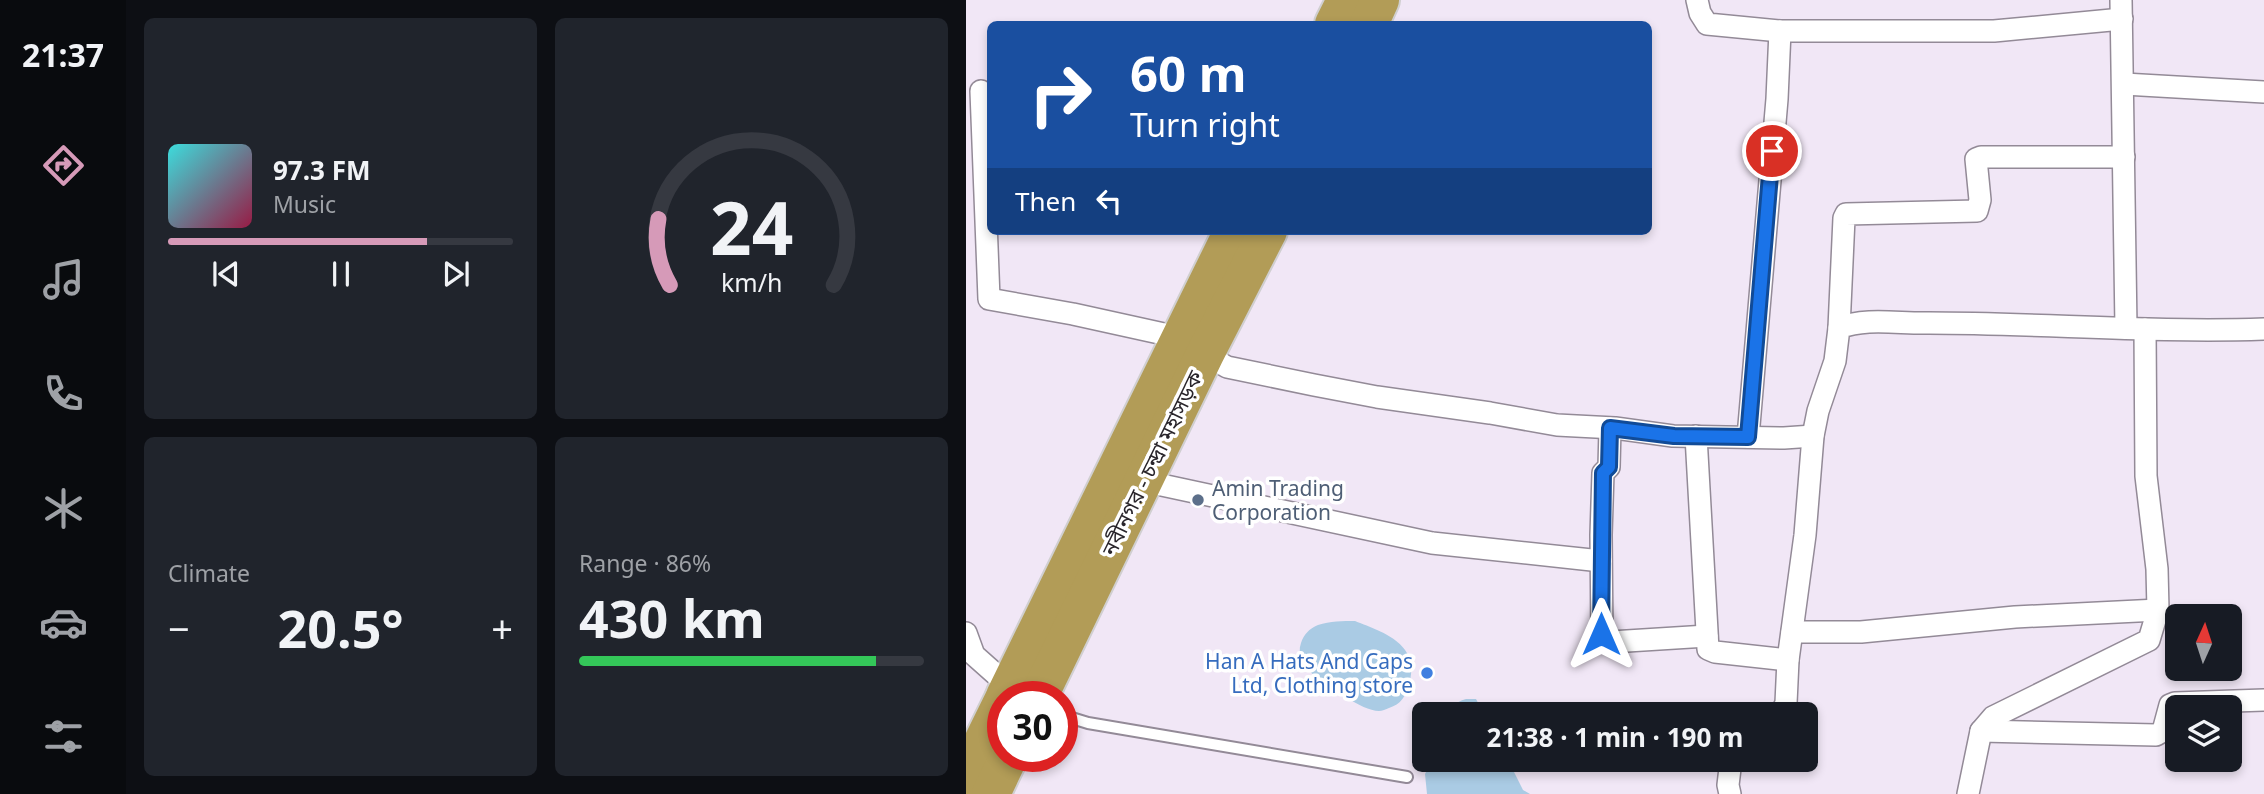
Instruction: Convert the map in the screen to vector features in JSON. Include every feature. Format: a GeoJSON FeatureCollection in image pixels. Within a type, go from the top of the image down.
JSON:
{"type":"FeatureCollection","features":[{"type":"Feature","properties":{"kind":"highway"},"geometry":{"type":"LineString","coordinates":[[1336,21],[1346,0]]}},
{"type":"Feature","properties":{"kind":"highway"},"geometry":{"type":"LineString","coordinates":[[1370,21],[1380,0]]}},
{"type":"Feature","properties":{"kind":"highway","name":"নবীনগর - চন্দ্রা মহাসড়ক"},"geometry":{"type":"LineString","coordinates":[[1022,681],[1143,481],[1232,235]]}},
{"type":"Feature","properties":{"kind":"highway","name":"নবীনগর - চন্দ্রা মহাসড়ক"},"geometry":{"type":"LineString","coordinates":[[1021,681],[1193,346],[1265,235]]}},
{"type":"Feature","properties":{"kind":"highway","name":"নবীনগর - চন্দ্রা মহাসড়ক"},"geometry":{"type":"LineString","coordinates":[[966,776],[987,741]]}},
{"type":"Feature","properties":{"kind":"highway"},"geometry":{"type":"LineString","coordinates":[[991,794],[1001,772]]}},
{"type":"Feature","properties":{"kind":"street"},"geometry":{"type":"LineString","coordinates":[[1697,0],[1700,13],[1707,24],[1780,32],[1994,31],[2122,9],[2124,157],[2158,610],[2149,640],[1993,717],[1981,731],[1968,794]]}},
{"type":"Feature","properties":{"kind":"street"},"geometry":{"type":"LineString","coordinates":[[1748,437],[1777,99],[1780,32]]}},
{"type":"Feature","properties":{"kind":"street"},"geometry":{"type":"LineString","coordinates":[[2124,84],[2264,92]]}},
{"type":"Feature","properties":{"kind":"street"},"geometry":{"type":"LineString","coordinates":[[979,92],[989,299],[1073,314],[1193,346],[1227,367],[1377,397],[1557,425],[1674,436],[1813,436]]}},
{"type":"Feature","properties":{"kind":"street"},"geometry":{"type":"LineString","coordinates":[[1786,702],[1788,660],[1805,535],[1813,436],[1818,411],[1835,362],[1839,328],[1843,218],[1846,214],[1977,211],[1980,200],[1978,158],[2124,157]]}},
{"type":"Feature","properties":{"kind":"street"},"geometry":{"type":"LineString","coordinates":[[1839,328],[1871,322],[2002,323],[2204,331],[2264,329]]}},
{"type":"Feature","properties":{"kind":"street"},"geometry":{"type":"LineString","coordinates":[[1610,428],[1609,467],[1603,473],[1602,640],[1611,642],[1707,636]]}},
{"type":"Feature","properties":{"kind":"street"},"geometry":{"type":"LineString","coordinates":[[1696,436],[1708,649],[1788,660]]}},
{"type":"Feature","properties":{"kind":"street"},"geometry":{"type":"LineString","coordinates":[[1143,481],[1432,542],[1601,561]]}},
{"type":"Feature","properties":{"kind":"street"},"geometry":{"type":"LineString","coordinates":[[1792,632],[1861,632],[2015,617],[2158,610]]}},
{"type":"Feature","properties":{"kind":"street"},"geometry":{"type":"LineString","coordinates":[[966,633],[974,655],[1000,681]]}},
{"type":"Feature","properties":{"kind":"street"},"geometry":{"type":"LineString","coordinates":[[1981,731],[2156,735],[2163,732],[2170,705],[2175,703],[2264,700]]}},
{"type":"Feature","properties":{"kind":"street"},"geometry":{"type":"LineString","coordinates":[[1730,772],[1730,794]]}},
{"type":"Feature","properties":{"kind":"lane"},"geometry":{"type":"LineString","coordinates":[[1078,720],[1407,777]]}},
{"type":"Feature","properties":{"kind":"water"},"geometry":{"type":"Polygon","coordinates":[[[1355,621],[1398,642],[1410,660],[1409,685],[1404,696],[1397,704],[1383,710],[1375,711],[1364,707],[1333,690],[1315,677],[1302,661],[1301,643],[1309,630],[1327,623],[1355,621]]]}},
{"type":"Feature","properties":{"kind":"water"},"geometry":{"type":"Polygon","coordinates":[[[1476,699],[1478,702],[1459,702],[1476,699]]]}},
{"type":"Feature","properties":{"kind":"water"},"geometry":{"type":"Polygon","coordinates":[[[1514,772],[1523,790],[1530,794],[1427,794],[1425,774],[1514,772]]]}},
{"type":"Feature","properties":{"kind":"place","name":"Amin Trading Corporation"},"geometry":{"type":"Point","coordinates":[1198,500]}},
{"type":"Feature","properties":{"kind":"place","name":"Han A Hats And Caps Ltd, Clothing store"},"geometry":{"type":"Point","coordinates":[1427,673]}},
{"type":"Feature","properties":{"kind":"route"},"geometry":{"type":"LineString","coordinates":[[1601,634],[1603,473],[1609,467],[1610,428],[1674,436],[1748,437],[1772,151]]}}]}
